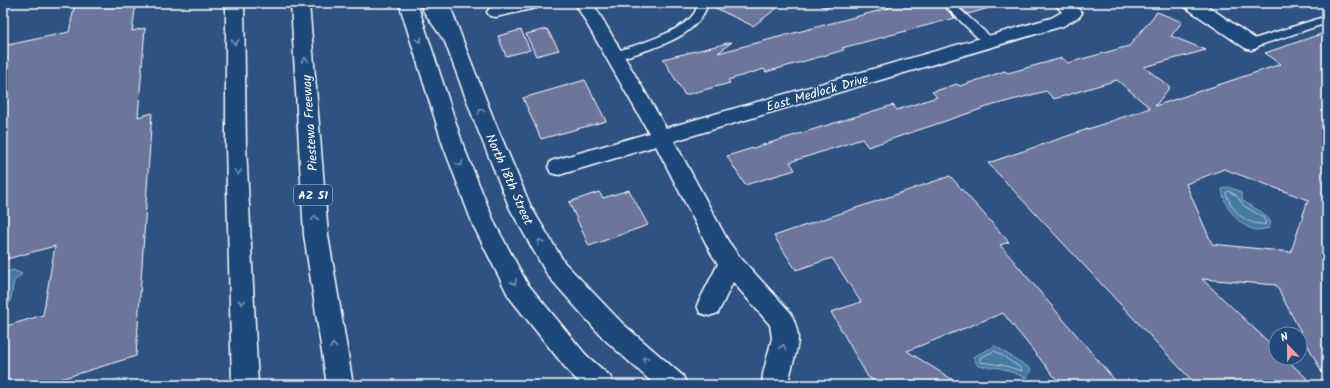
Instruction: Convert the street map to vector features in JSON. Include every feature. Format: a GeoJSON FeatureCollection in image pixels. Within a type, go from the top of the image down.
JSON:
{"type":"FeatureCollection","features":[{"type":"Feature","properties":{"kind":"main road"},"geometry":{"type":"LineString","coordinates":[[235,3],[234,46],[238,203],[245,385]]}},
{"type":"Feature","properties":{"kind":"main road","name":"Piestewa Freeway"},"geometry":{"type":"LineString","coordinates":[[300,3],[316,235],[340,385]]}},
{"type":"Feature","properties":{"kind":"main road"},"geometry":{"type":"LineString","coordinates":[[408,3],[453,145],[484,225],[518,290],[577,363],[601,385]]}},
{"type":"Feature","properties":{"kind":"main road","name":"North 18th Street"},"geometry":{"type":"LineString","coordinates":[[430,3],[433,12],[454,41],[484,120],[521,209],[556,269],[613,331],[674,385]]}},
{"type":"Feature","properties":{"kind":"main road"},"geometry":{"type":"LineString","coordinates":[[440,3],[454,41]]}},
{"type":"Feature","properties":{"kind":"main road"},"geometry":{"type":"LineString","coordinates":[[496,12],[534,3]]}},
{"type":"Feature","properties":{"kind":"main road"},"geometry":{"type":"LineString","coordinates":[[584,3],[661,137],[720,248],[731,263],[782,320],[785,338],[776,374],[775,385]]}},
{"type":"Feature","properties":{"kind":"main road"},"geometry":{"type":"LineString","coordinates":[[1191,3],[1251,44]]}},
{"type":"Feature","properties":{"kind":"main road","name":"East Medlock Drive"},"geometry":{"type":"LineString","coordinates":[[559,167],[1057,22],[1068,8]]}},
{"type":"Feature","properties":{"kind":"main road"},"geometry":{"type":"LineString","coordinates":[[709,304],[731,263]]}},
{"type":"Feature","properties":{"kind":"lane"},"geometry":{"type":"LineString","coordinates":[[614,56],[662,40],[694,21],[703,9],[703,3]]}},
{"type":"Feature","properties":{"kind":"lane"},"geometry":{"type":"LineString","coordinates":[[947,3],[989,42]]}},
{"type":"Feature","properties":{"kind":"lane"},"geometry":{"type":"LineString","coordinates":[[1251,44],[1327,19]]}},
{"type":"Feature","properties":{"kind":"water"},"geometry":{"type":"Polygon","coordinates":[[[1228,187],[1237,190],[1242,194],[1242,200],[1268,218],[1271,223],[1269,228],[1256,230],[1249,228],[1238,220],[1229,208],[1223,195],[1222,189],[1228,187]]]}},
{"type":"Feature","properties":{"kind":"water"},"geometry":{"type":"Polygon","coordinates":[[[13,270],[22,274],[14,281],[10,303],[3,305],[3,273],[13,270]]]}},
{"type":"Feature","properties":{"kind":"water"},"geometry":{"type":"Polygon","coordinates":[[[995,346],[1031,369],[1027,378],[1001,368],[978,366],[973,357],[995,346]]]}},
{"type":"Feature","properties":{"kind":"building"},"geometry":{"type":"Polygon","coordinates":[[[75,3],[136,3],[132,31],[145,28],[138,117],[152,113],[136,356],[41,385],[3,385],[3,327],[43,315],[55,246],[3,260],[3,46],[69,32],[75,3]]]}},
{"type":"Feature","properties":{"kind":"building"},"geometry":{"type":"Polygon","coordinates":[[[709,3],[784,3],[753,26],[709,5],[709,3]]]}},
{"type":"Feature","properties":{"kind":"building"},"geometry":{"type":"Polygon","coordinates":[[[884,3],[940,3],[955,18],[842,48],[844,50],[766,72],[764,69],[728,80],[730,83],[685,95],[663,59],[732,42],[718,53],[889,8],[884,3]]]}},
{"type":"Feature","properties":{"kind":"building"},"geometry":{"type":"Polygon","coordinates":[[[955,3],[988,3],[989,8],[968,14],[955,3]]]}},
{"type":"Feature","properties":{"kind":"building"},"geometry":{"type":"Polygon","coordinates":[[[1157,12],[1182,22],[1171,36],[1206,50],[1144,67],[1170,87],[1155,106],[1281,64],[1265,53],[1327,32],[1327,382],[1308,346],[1308,326],[1298,326],[1276,285],[1202,279],[1268,341],[1268,366],[1294,366],[1314,385],[1196,385],[988,163],[1150,108],[1117,80],[1054,99],[1046,91],[990,106],[868,147],[862,139],[790,162],[795,170],[745,185],[727,156],[893,105],[897,110],[937,97],[932,92],[957,84],[960,86],[1005,71],[1008,73],[1062,58],[1068,63],[1129,46],[1157,12]],[[1224,169],[1186,184],[1212,244],[1291,252],[1308,200],[1224,169]]]}},
{"type":"Feature","properties":{"kind":"building"},"geometry":{"type":"Polygon","coordinates":[[[547,29],[559,50],[536,56],[526,34],[547,29]]]}},
{"type":"Feature","properties":{"kind":"building"},"geometry":{"type":"Polygon","coordinates":[[[521,30],[530,50],[506,56],[498,36],[521,30]]]}},
{"type":"Feature","properties":{"kind":"building"},"geometry":{"type":"Polygon","coordinates":[[[585,80],[606,121],[541,139],[523,98],[585,80]]]}},
{"type":"Feature","properties":{"kind":"building"},"geometry":{"type":"Polygon","coordinates":[[[950,176],[1009,242],[1000,245],[1119,385],[1061,385],[1003,313],[907,351],[961,385],[881,385],[868,377],[831,312],[861,302],[832,258],[796,270],[774,236],[950,176]]]}},
{"type":"Feature","properties":{"kind":"building"},"geometry":{"type":"Polygon","coordinates":[[[629,190],[648,225],[589,246],[569,202],[599,192],[603,198],[629,190]]]}}]}
